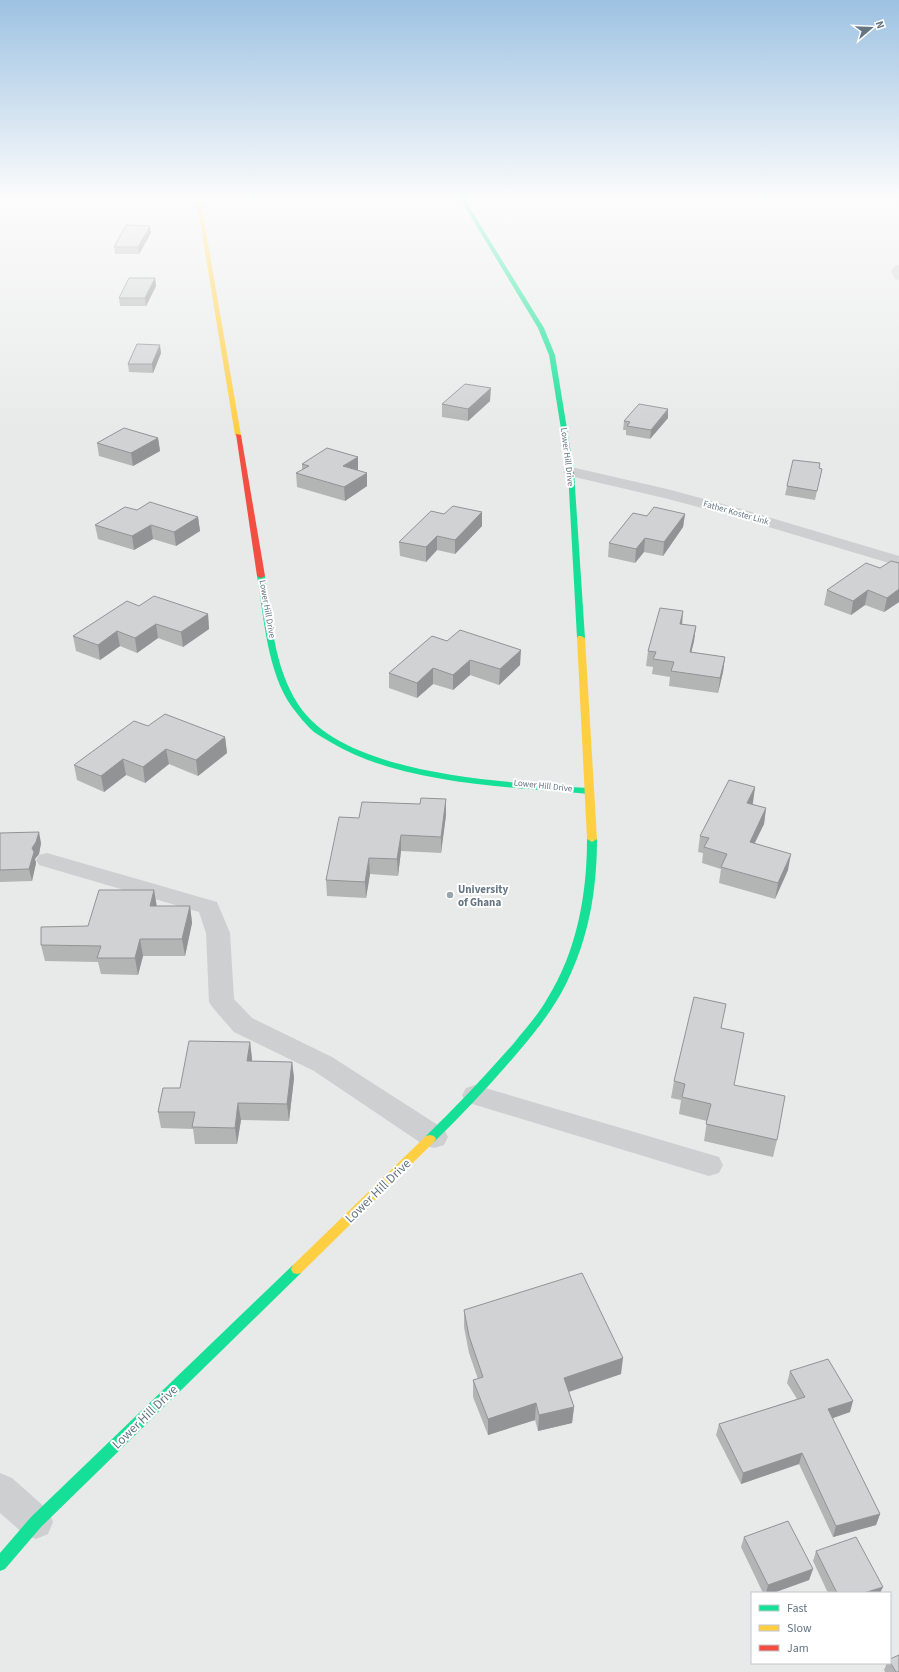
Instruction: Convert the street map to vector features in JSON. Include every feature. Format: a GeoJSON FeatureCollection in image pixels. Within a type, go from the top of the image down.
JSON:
{"type":"FeatureCollection","features":[{"type":"Feature","properties":{"kind":"street","name":"Lower Hill Drive"},"geometry":{"type":"LineString","coordinates":[[212,275],[267,614],[279,671],[291,700],[301,718],[320,734],[346,750],[378,762],[464,778],[588,791]]}},
{"type":"Feature","properties":{"kind":"street","name":"Lower Hill Drive"},"geometry":{"type":"LineString","coordinates":[[0,1564],[36,1522],[434,1137],[475,1095],[519,1044],[550,1001],[568,965],[581,928],[592,881],[592,833],[588,791],[571,472],[552,355],[541,328],[509,275]]}},
{"type":"Feature","properties":{"kind":"street","name":"Father Koster Link"},"geometry":{"type":"LineString","coordinates":[[571,472],[667,494],[735,512],[899,561]]}},
{"type":"Feature","properties":{"kind":"street"},"geometry":{"type":"LineString","coordinates":[[47,860],[209,907],[218,933],[222,1002],[243,1025],[323,1064],[434,1137]]}},
{"type":"Feature","properties":{"kind":"street"},"geometry":{"type":"LineString","coordinates":[[475,1095],[709,1165]]}},
{"type":"Feature","properties":{"kind":"street"},"geometry":{"type":"LineString","coordinates":[[0,1490],[36,1522]]}},
{"type":"Feature","properties":{"kind":"shaded area","name":"University of Ghana"},"geometry":{"type":"Polygon","coordinates":[[[0,275],[899,275],[899,1672],[0,1672],[0,275]]]}},
{"type":"Feature","properties":{"kind":"building"},"geometry":{"type":"Polygon","coordinates":[[[129,278],[155,278],[145,298],[119,298],[129,278]]]}},
{"type":"Feature","properties":{"kind":"building"},"geometry":{"type":"Polygon","coordinates":[[[137,344],[160,345],[152,364],[128,364],[137,344]]]}},
{"type":"Feature","properties":{"kind":"building"},"geometry":{"type":"Polygon","coordinates":[[[465,384],[491,388],[468,409],[442,404],[465,384]]]}},
{"type":"Feature","properties":{"kind":"building"},"geometry":{"type":"Polygon","coordinates":[[[639,404],[668,409],[651,430],[627,426],[630,422],[624,421],[639,404]]]}},
{"type":"Feature","properties":{"kind":"building"},"geometry":{"type":"Polygon","coordinates":[[[124,428],[158,438],[131,453],[97,443],[124,428]]]}},
{"type":"Feature","properties":{"kind":"building"},"geometry":{"type":"Polygon","coordinates":[[[327,448],[358,457],[343,466],[367,473],[344,487],[296,473],[309,466],[302,464],[327,448]]]}},
{"type":"Feature","properties":{"kind":"building"},"geometry":{"type":"Polygon","coordinates":[[[793,460],[820,463],[819,468],[822,469],[817,491],[787,486],[793,460]]]}},
{"type":"Feature","properties":{"kind":"building"},"geometry":{"type":"Polygon","coordinates":[[[150,502],[198,517],[174,532],[151,525],[132,536],[95,525],[125,507],[137,510],[150,502]]]}},
{"type":"Feature","properties":{"kind":"building"},"geometry":{"type":"Polygon","coordinates":[[[453,506],[482,512],[455,540],[437,536],[426,547],[399,542],[431,511],[444,514],[453,506]]]}},
{"type":"Feature","properties":{"kind":"building"},"geometry":{"type":"Polygon","coordinates":[[[654,507],[685,514],[664,542],[645,538],[636,549],[609,543],[633,513],[647,516],[654,507]]]}},
{"type":"Feature","properties":{"kind":"building"},"geometry":{"type":"Polygon","coordinates":[[[891,561],[899,563],[899,589],[887,598],[868,590],[853,601],[827,590],[866,563],[880,568],[891,561]]]}},
{"type":"Feature","properties":{"kind":"building"},"geometry":{"type":"Polygon","coordinates":[[[154,596],[208,614],[181,632],[156,624],[135,638],[117,631],[98,645],[73,636],[127,601],[139,606],[154,596]]]}},
{"type":"Feature","properties":{"kind":"building"},"geometry":{"type":"Polygon","coordinates":[[[660,608],[683,611],[680,624],[696,626],[690,652],[725,657],[720,678],[671,671],[674,662],[653,659],[656,652],[648,651],[660,608]]]}},
{"type":"Feature","properties":{"kind":"building"},"geometry":{"type":"Polygon","coordinates":[[[460,630],[521,650],[500,669],[470,660],[453,675],[433,668],[417,683],[389,673],[432,636],[447,641],[460,630]]]}},
{"type":"Feature","properties":{"kind":"building"},"geometry":{"type":"Polygon","coordinates":[[[165,714],[225,737],[196,760],[166,749],[143,767],[123,759],[101,776],[74,765],[134,721],[148,726],[165,714]]]}},
{"type":"Feature","properties":{"kind":"building"},"geometry":{"type":"Polygon","coordinates":[[[729,780],[755,787],[747,803],[766,808],[750,842],[791,854],[778,883],[721,867],[727,854],[704,847],[709,838],[700,836],[729,780]]]}},
{"type":"Feature","properties":{"kind":"building"},"geometry":{"type":"Polygon","coordinates":[[[421,798],[446,799],[441,837],[401,835],[397,859],[369,858],[365,882],[326,880],[339,817],[359,818],[362,802],[420,804],[421,798]]]}},
{"type":"Feature","properties":{"kind":"building"},"geometry":{"type":"Polygon","coordinates":[[[39,832],[36,842],[32,848],[34,852],[29,869],[0,870],[0,833],[39,832]]]}},
{"type":"Feature","properties":{"kind":"building"},"geometry":{"type":"Polygon","coordinates":[[[99,890],[154,890],[150,906],[190,906],[182,939],[140,939],[135,958],[97,958],[101,946],[41,945],[41,927],[88,926],[99,890]]]}},
{"type":"Feature","properties":{"kind":"building"},"geometry":{"type":"Polygon","coordinates":[[[694,997],[726,1004],[721,1028],[744,1033],[734,1085],[785,1096],[777,1140],[706,1124],[711,1104],[682,1097],[685,1084],[674,1081],[694,997]]]}},
{"type":"Feature","properties":{"kind":"building"},"geometry":{"type":"Polygon","coordinates":[[[189,1041],[250,1042],[247,1061],[292,1062],[287,1104],[238,1103],[235,1128],[192,1127],[195,1112],[158,1112],[163,1088],[180,1088],[189,1041]]]}},
{"type":"Feature","properties":{"kind":"building"},"geometry":{"type":"Polygon","coordinates":[[[582,1273],[623,1358],[564,1378],[574,1407],[539,1415],[536,1403],[488,1419],[473,1380],[483,1377],[469,1336],[464,1310],[582,1273]]]}},
{"type":"Feature","properties":{"kind":"building"},"geometry":{"type":"Polygon","coordinates":[[[828,1359],[853,1401],[828,1409],[880,1514],[836,1526],[802,1453],[743,1473],[719,1424],[805,1397],[790,1371],[828,1359]]]}},
{"type":"Feature","properties":{"kind":"building"},"geometry":{"type":"Polygon","coordinates":[[[788,1521],[813,1569],[768,1585],[744,1537],[788,1521]]]}},
{"type":"Feature","properties":{"kind":"building"},"geometry":{"type":"Polygon","coordinates":[[[856,1537],[883,1587],[867,1592],[836,1592],[816,1551],[856,1537]]]}},
{"type":"Feature","properties":{"kind":"building"},"geometry":{"type":"Polygon","coordinates":[[[899,1655],[899,1672],[896,1672],[891,1664],[891,1659],[899,1655]]]}},
{"type":"Feature","properties":{"kind":"traffic: fast"},"geometry":{"type":"LineString","coordinates":[[509,275],[541,328],[552,355],[571,472],[581,638]]}},
{"type":"Feature","properties":{"kind":"traffic: fast"},"geometry":{"type":"LineString","coordinates":[[261,576],[272,643],[281,676],[287,692],[295,706],[317,731],[349,750],[387,764],[429,774],[472,781],[588,791]]}},
{"type":"Feature","properties":{"kind":"traffic: fast"},"geometry":{"type":"LineString","coordinates":[[430,1139],[475,1094],[507,1058],[551,1002],[570,964],[583,923],[591,881],[592,839]]}},
{"type":"Feature","properties":{"kind":"traffic: fast"},"geometry":{"type":"LineString","coordinates":[[0,1564],[36,1522],[297,1269]]}},
{"type":"Feature","properties":{"kind":"traffic: slow"},"geometry":{"type":"LineString","coordinates":[[211,275],[238,435]]}},
{"type":"Feature","properties":{"kind":"traffic: slow"},"geometry":{"type":"LineString","coordinates":[[581,638],[592,839]]}},
{"type":"Feature","properties":{"kind":"traffic: slow"},"geometry":{"type":"LineString","coordinates":[[297,1269],[430,1139]]}},
{"type":"Feature","properties":{"kind":"traffic: jam"},"geometry":{"type":"LineString","coordinates":[[238,435],[261,576]]}},
{"type":"Feature","properties":{"kind":"place","name":"University of Ghana"},"geometry":{"type":"Point","coordinates":[450,895]}}]}
